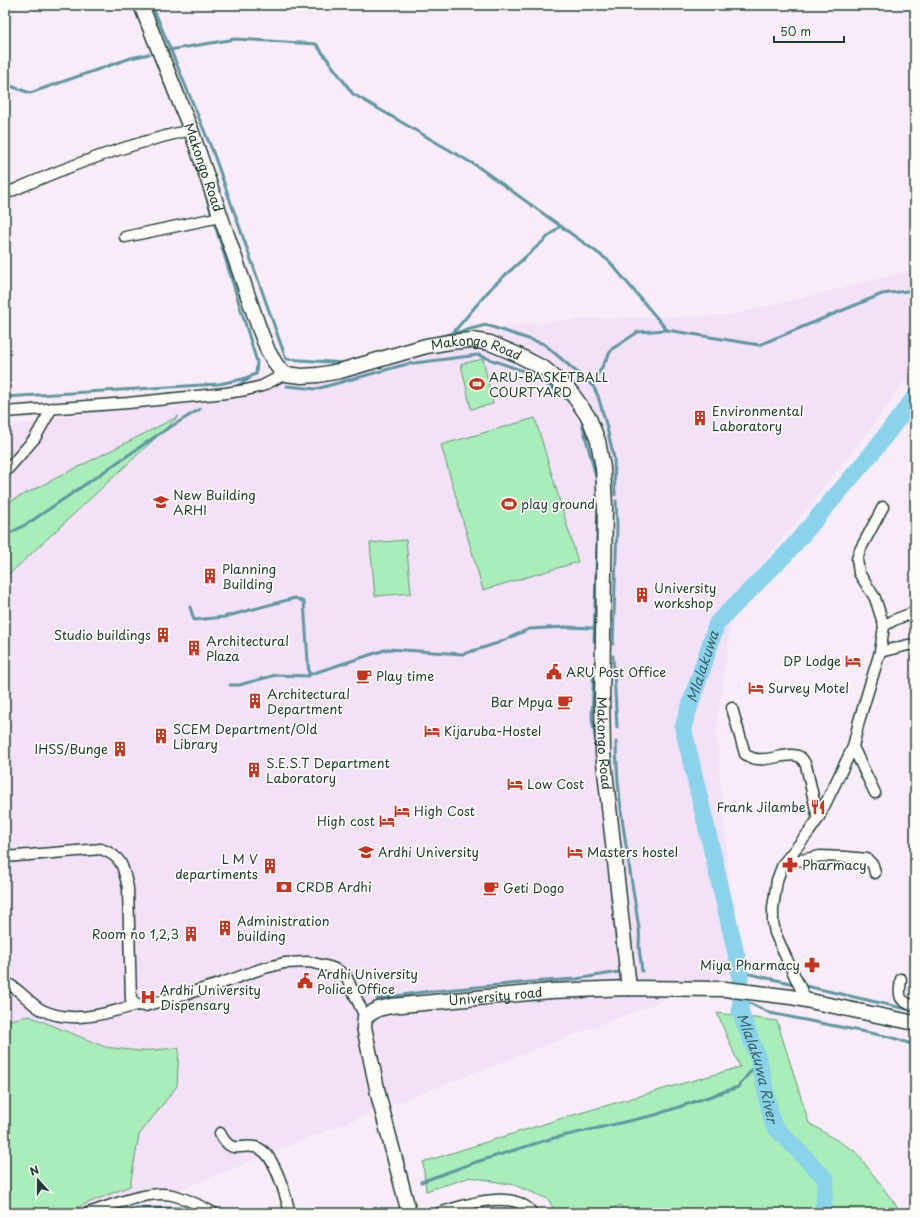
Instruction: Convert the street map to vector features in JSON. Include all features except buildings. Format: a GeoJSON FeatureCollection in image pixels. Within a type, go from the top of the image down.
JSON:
{"type":"FeatureCollection","features":[{"type":"Feature","properties":{"kind":"street","name":"Makongo Road"},"geometry":{"type":"LineString","coordinates":[[141,5],[191,130],[261,334],[268,351],[285,374],[302,376],[318,375],[368,363],[426,346],[455,341],[480,341],[503,348],[545,369],[571,392],[590,418],[598,440],[603,468],[605,507],[602,699],[603,753],[629,988]]}},
{"type":"Feature","properties":{"kind":"street"},"geometry":{"type":"LineString","coordinates":[[5,194],[54,172],[113,150],[160,136],[191,130]]}},
{"type":"Feature","properties":{"kind":"street"},"geometry":{"type":"LineString","coordinates":[[125,237],[220,218]]}},
{"type":"Feature","properties":{"kind":"street"},"geometry":{"type":"LineString","coordinates":[[5,412],[128,403],[226,393],[262,386],[285,374]]}},
{"type":"Feature","properties":{"kind":"street"},"geometry":{"type":"LineString","coordinates":[[7,470],[35,438],[52,408]]}},
{"type":"Feature","properties":{"kind":"street"},"geometry":{"type":"LineString","coordinates":[[806,1000],[775,933],[773,908],[777,880],[783,864],[818,819],[853,747],[859,721],[880,652],[884,626],[875,598],[859,573],[857,559],[860,550],[883,507]]}},
{"type":"Feature","properties":{"kind":"street"},"geometry":{"type":"LineString","coordinates":[[884,626],[894,620],[915,612]]}},
{"type":"Feature","properties":{"kind":"street"},"geometry":{"type":"LineString","coordinates":[[880,652],[915,645]]}},
{"type":"Feature","properties":{"kind":"street"},"geometry":{"type":"LineString","coordinates":[[732,708],[745,754],[750,758],[759,760],[795,756],[801,758],[806,765],[818,819]]}},
{"type":"Feature","properties":{"kind":"street"},"geometry":{"type":"LineString","coordinates":[[853,747],[875,793]]}},
{"type":"Feature","properties":{"kind":"street"},"geometry":{"type":"LineString","coordinates":[[5,857],[101,849],[112,853],[119,860],[124,870],[128,888],[131,1000],[137,1005]]}},
{"type":"Feature","properties":{"kind":"street"},"geometry":{"type":"LineString","coordinates":[[783,864],[820,856],[867,859],[873,865],[875,873]]}},
{"type":"Feature","properties":{"kind":"street"},"geometry":{"type":"LineString","coordinates":[[5,982],[43,1010],[60,1016],[75,1017],[92,1016],[137,1005],[145,1006],[284,963],[309,962],[330,967],[339,971],[346,976],[365,1017],[365,1034],[409,1213]]}},
{"type":"Feature","properties":{"kind":"street"},"geometry":{"type":"LineString","coordinates":[[901,980],[901,999],[904,1002],[915,1006]]}},
{"type":"Feature","properties":{"kind":"street","name":"University road"},"geometry":{"type":"LineString","coordinates":[[365,1017],[378,1009],[407,1004],[551,991],[629,988],[731,989],[763,992],[915,1023]]}},
{"type":"Feature","properties":{"kind":"street"},"geometry":{"type":"LineString","coordinates":[[220,1133],[230,1146],[237,1148],[255,1147],[262,1149],[278,1174],[290,1213]]}},
{"type":"Feature","properties":{"kind":"street"},"geometry":{"type":"LineString","coordinates":[[88,1213],[139,1197],[166,1194],[194,1202],[214,1213]]}},
{"type":"Feature","properties":{"kind":"street"},"geometry":{"type":"LineString","coordinates":[[439,1213],[475,1202],[507,1200],[523,1204],[532,1213]]}},
{"type":"Feature","properties":{"kind":"shaded area","name":"Ardhi University"},"geometry":{"type":"Polygon","coordinates":[[[915,270],[915,366],[867,433],[734,599],[716,732],[737,972],[380,1109],[122,1213],[5,1213],[5,428],[221,386],[499,327],[583,319],[727,316],[915,270]]]}},
{"type":"Feature","properties":{"kind":"green space","name":"ARU-BASKETBALL COURTYARD"},"geometry":{"type":"Polygon","coordinates":[[[483,359],[493,404],[471,409],[461,364],[483,359]]]}},
{"type":"Feature","properties":{"kind":"green space"},"geometry":{"type":"Polygon","coordinates":[[[179,416],[162,432],[5,578],[5,504],[179,416]]]}},
{"type":"Feature","properties":{"kind":"green space","name":"play ground"},"geometry":{"type":"Polygon","coordinates":[[[535,418],[578,562],[483,590],[441,445],[535,418]]]}},
{"type":"Feature","properties":{"kind":"green space"},"geometry":{"type":"Polygon","coordinates":[[[406,540],[411,593],[375,596],[370,543],[406,540]]]}},
{"type":"Feature","properties":{"kind":"green space"},"geometry":{"type":"Polygon","coordinates":[[[717,1013],[777,1021],[809,1123],[856,1152],[902,1213],[622,1213],[621,1205],[600,1213],[556,1213],[548,1199],[514,1185],[471,1177],[426,1191],[423,1162],[563,1118],[740,1067],[717,1013]]]}},
{"type":"Feature","properties":{"kind":"green space"},"geometry":{"type":"Polygon","coordinates":[[[29,1016],[105,1047],[139,1051],[179,1048],[177,1086],[139,1135],[130,1186],[63,1213],[5,1213],[5,1021],[29,1016]]]}},
{"type":"Feature","properties":{"kind":"waterway"},"geometry":{"type":"LineString","coordinates":[[152,5],[213,152],[286,359],[345,363]]}},
{"type":"Feature","properties":{"kind":"waterway"},"geometry":{"type":"LineString","coordinates":[[169,50],[235,39],[316,44],[353,94],[477,166],[609,261],[667,330],[759,345],[882,294],[915,290]]}},
{"type":"Feature","properties":{"kind":"waterway"},"geometry":{"type":"LineString","coordinates":[[5,84],[30,93],[131,58],[149,54]]}},
{"type":"Feature","properties":{"kind":"waterway"},"geometry":{"type":"LineString","coordinates":[[205,192],[257,362],[256,374]]}},
{"type":"Feature","properties":{"kind":"waterway"},"geometry":{"type":"LineString","coordinates":[[452,334],[492,287],[560,226]]}},
{"type":"Feature","properties":{"kind":"waterway"},"geometry":{"type":"LineString","coordinates":[[435,338],[486,325],[544,344],[593,386],[598,396],[614,458],[615,495]]}},
{"type":"Feature","properties":{"kind":"waterway"},"geometry":{"type":"LineString","coordinates":[[592,385],[612,349],[638,332],[667,330]]}},
{"type":"Feature","properties":{"kind":"waterway"},"geometry":{"type":"LineString","coordinates":[[287,386],[316,389],[407,364],[478,355],[534,375],[571,403]]}},
{"type":"Feature","properties":{"kind":"waterway"},"geometry":{"type":"LineString","coordinates":[[5,397],[219,384],[243,379],[256,374]]}},
{"type":"Feature","properties":{"kind":"waterway"},"geometry":{"type":"LineString","coordinates":[[234,388],[250,378]]}},
{"type":"Feature","properties":{"kind":"waterway","name":"Mlalakuwa"},"geometry":{"type":"LineString","coordinates":[[740,979],[739,966],[683,727],[717,623],[787,553],[872,453],[915,397]]}},
{"type":"Feature","properties":{"kind":"waterway"},"geometry":{"type":"LineString","coordinates":[[5,536],[30,522],[162,432],[200,409]]}},
{"type":"Feature","properties":{"kind":"waterway"},"geometry":{"type":"LineString","coordinates":[[580,415],[597,481]]}},
{"type":"Feature","properties":{"kind":"waterway"},"geometry":{"type":"LineString","coordinates":[[613,644],[617,527],[616,501]]}},
{"type":"Feature","properties":{"kind":"waterway"},"geometry":{"type":"LineString","coordinates":[[594,641],[598,503]]}},
{"type":"Feature","properties":{"kind":"waterway"},"geometry":{"type":"LineString","coordinates":[[190,607],[194,620],[224,617],[295,598],[304,602],[309,676],[276,675],[239,685],[230,685]]}},
{"type":"Feature","properties":{"kind":"waterway"},"geometry":{"type":"LineString","coordinates":[[311,674],[388,649],[463,654],[498,643],[529,629],[566,627],[595,628]]}},
{"type":"Feature","properties":{"kind":"waterway"},"geometry":{"type":"LineString","coordinates":[[613,656],[617,727]]}},
{"type":"Feature","properties":{"kind":"waterway"},"geometry":{"type":"LineString","coordinates":[[594,664],[592,718],[596,743]]}},
{"type":"Feature","properties":{"kind":"waterway"},"geometry":{"type":"LineString","coordinates":[[616,742],[621,812],[639,929],[639,947],[642,971]]}},
{"type":"Feature","properties":{"kind":"waterway"},"geometry":{"type":"LineString","coordinates":[[611,883],[614,915]]}},
{"type":"Feature","properties":{"kind":"waterway"},"geometry":{"type":"LineString","coordinates":[[615,923],[617,949]]}},
{"type":"Feature","properties":{"kind":"waterway"},"geometry":{"type":"LineString","coordinates":[[377,999],[423,992],[576,979],[619,972]]}},
{"type":"Feature","properties":{"kind":"waterway"},"geometry":{"type":"LineString","coordinates":[[740,972],[795,984]]}},
{"type":"Feature","properties":{"kind":"waterway"},"geometry":{"type":"LineString","coordinates":[[806,986],[911,1010]]}},
{"type":"Feature","properties":{"kind":"waterway"},"geometry":{"type":"LineString","coordinates":[[741,999],[770,1013],[890,1037],[915,1045]]}},
{"type":"Feature","properties":{"kind":"waterway","name":"Mlalakuwa River"},"geometry":{"type":"LineString","coordinates":[[741,999],[740,1011],[759,1061],[773,1125],[826,1179],[823,1213]]}},
{"type":"Feature","properties":{"kind":"waterway"},"geometry":{"type":"LineString","coordinates":[[421,1182],[473,1163],[550,1139],[655,1115],[738,1087],[759,1061]]}},
{"type":"Feature","properties":{"kind":"waterway"},"geometry":{"type":"LineString","coordinates":[[121,1213],[138,1208],[176,1208],[199,1210]]}},
{"type":"Feature","properties":{"kind":"place","name":"ARU-BASKETBALL COURTYARD"},"geometry":{"type":"Point","coordinates":[477,384]}},
{"type":"Feature","properties":{"kind":"place","name":"Environmental Laboratory"},"geometry":{"type":"Point","coordinates":[700,418]}},
{"type":"Feature","properties":{"kind":"place","name":"New Building ARHI"},"geometry":{"type":"Point","coordinates":[161,502]}},
{"type":"Feature","properties":{"kind":"place","name":"play ground"},"geometry":{"type":"Point","coordinates":[509,504]}},
{"type":"Feature","properties":{"kind":"place","name":"Planning Building"},"geometry":{"type":"Point","coordinates":[210,576]}},
{"type":"Feature","properties":{"kind":"place","name":"University workshop"},"geometry":{"type":"Point","coordinates":[642,595]}},
{"type":"Feature","properties":{"kind":"place","name":"Studio buildings"},"geometry":{"type":"Point","coordinates":[163,635]}},
{"type":"Feature","properties":{"kind":"place","name":"Architectural Plaza"},"geometry":{"type":"Point","coordinates":[194,648]}},
{"type":"Feature","properties":{"kind":"place","name":"DP Lodge"},"geometry":{"type":"Point","coordinates":[853,661]}},
{"type":"Feature","properties":{"kind":"place","name":"ARU Post Office"},"geometry":{"type":"Point","coordinates":[554,672]}},
{"type":"Feature","properties":{"kind":"place","name":"Play time"},"geometry":{"type":"Point","coordinates":[364,676]}},
{"type":"Feature","properties":{"kind":"place","name":"Survey Motel"},"geometry":{"type":"Point","coordinates":[756,688]}},
{"type":"Feature","properties":{"kind":"place","name":"Architectural Department"},"geometry":{"type":"Point","coordinates":[255,701]}},
{"type":"Feature","properties":{"kind":"place","name":"Bar Mpya"},"geometry":{"type":"Point","coordinates":[565,702]}},
{"type":"Feature","properties":{"kind":"place","name":"Kijaruba-Hostel"},"geometry":{"type":"Point","coordinates":[432,731]}},
{"type":"Feature","properties":{"kind":"place","name":"SCEM Department/Old Library"},"geometry":{"type":"Point","coordinates":[161,736]}},
{"type":"Feature","properties":{"kind":"place","name":"IHSS/Bunge"},"geometry":{"type":"Point","coordinates":[120,749]}},
{"type":"Feature","properties":{"kind":"place","name":"S.E.S.T Department Laboratory"},"geometry":{"type":"Point","coordinates":[254,770]}},
{"type":"Feature","properties":{"kind":"place","name":"Low Cost"},"geometry":{"type":"Point","coordinates":[515,784]}},
{"type":"Feature","properties":{"kind":"place","name":"Frank Jilambe"},"geometry":{"type":"Point","coordinates":[818,807]}},
{"type":"Feature","properties":{"kind":"place","name":"High Cost"},"geometry":{"type":"Point","coordinates":[402,811]}},
{"type":"Feature","properties":{"kind":"place","name":"High cost"},"geometry":{"type":"Point","coordinates":[387,821]}},
{"type":"Feature","properties":{"kind":"place","name":"Ardhi University"},"geometry":{"type":"Point","coordinates":[366,852]}},
{"type":"Feature","properties":{"kind":"place","name":"Masters hostel"},"geometry":{"type":"Point","coordinates":[575,852]}},
{"type":"Feature","properties":{"kind":"place","name":"Pharmacy"},"geometry":{"type":"Point","coordinates":[790,865]}},
{"type":"Feature","properties":{"kind":"place","name":"L M V departiments"},"geometry":{"type":"Point","coordinates":[270,866]}},
{"type":"Feature","properties":{"kind":"place","name":"CRDB Ardhi"},"geometry":{"type":"Point","coordinates":[284,887]}},
{"type":"Feature","properties":{"kind":"place","name":"Geti Dogo"},"geometry":{"type":"Point","coordinates":[491,888]}},
{"type":"Feature","properties":{"kind":"place","name":"Administration building"},"geometry":{"type":"Point","coordinates":[225,928]}},
{"type":"Feature","properties":{"kind":"place","name":"Room no 1,2,3"},"geometry":{"type":"Point","coordinates":[191,934]}},
{"type":"Feature","properties":{"kind":"place","name":"Miya Pharmacy"},"geometry":{"type":"Point","coordinates":[812,965]}},
{"type":"Feature","properties":{"kind":"place","name":"Ardhi University Police Office"},"geometry":{"type":"Point","coordinates":[305,981]}},
{"type":"Feature","properties":{"kind":"place","name":"Ardhi University Dispensary"},"geometry":{"type":"Point","coordinates":[148,997]}}]}
